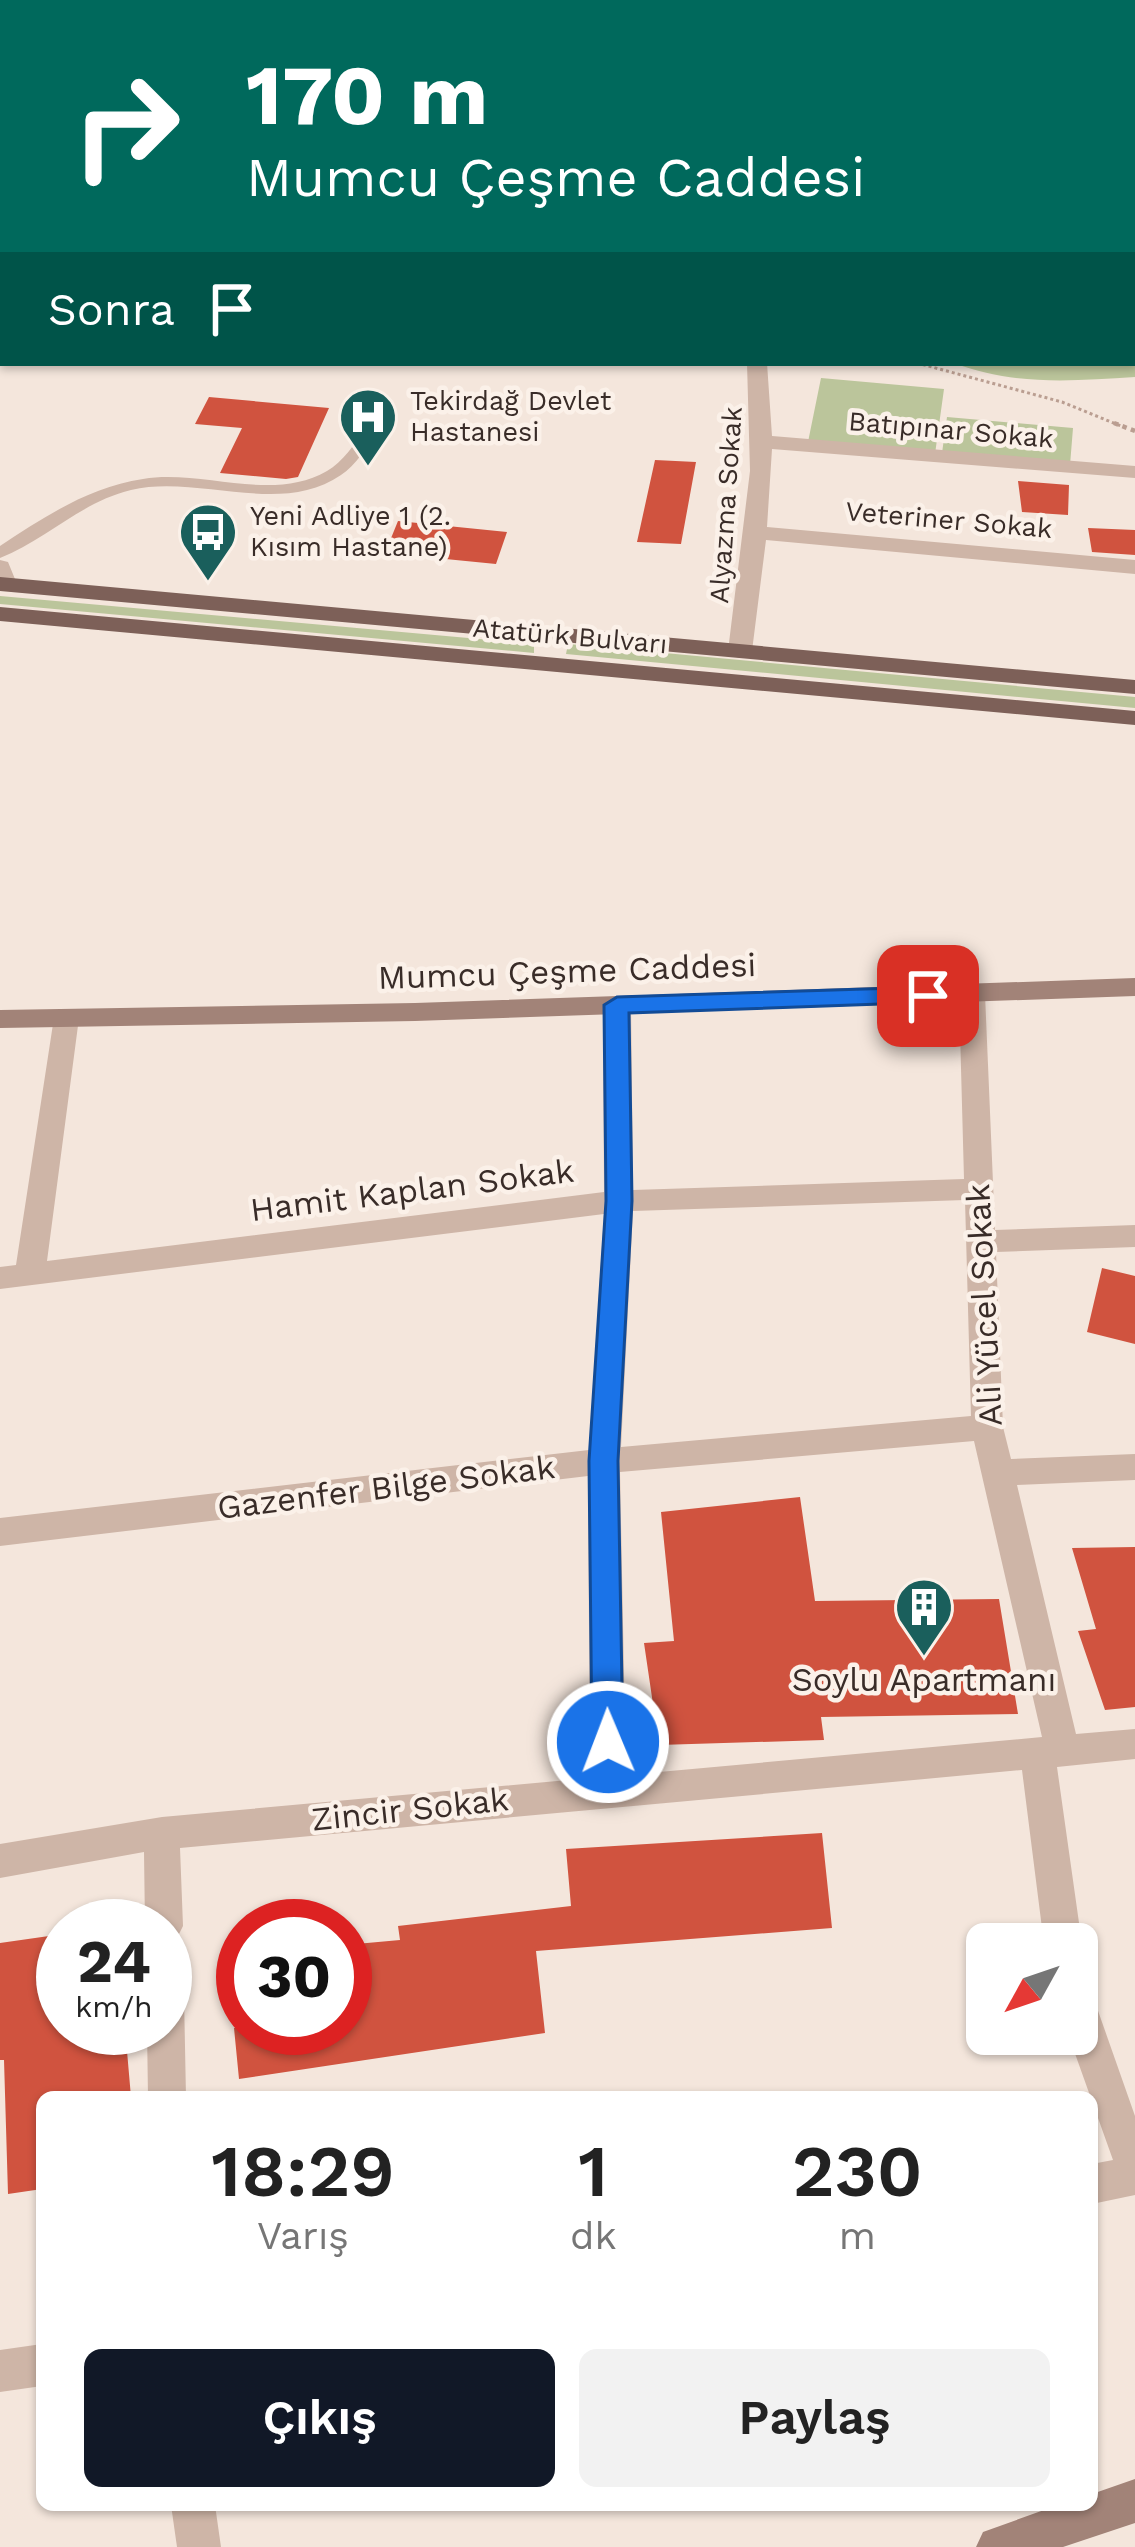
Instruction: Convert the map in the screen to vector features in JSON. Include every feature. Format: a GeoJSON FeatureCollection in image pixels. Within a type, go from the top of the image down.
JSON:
{"type":"FeatureCollection","features":[{"type":"Feature","properties":{"kind":"main road","name":"Atatürk Bulvarı"},"geometry":{"type":"LineString","coordinates":[[2,578],[1135,687]]}},
{"type":"Feature","properties":{"kind":"main road","name":"Atatürk Bulvarı"},"geometry":{"type":"LineString","coordinates":[[0,614],[1135,718]]}},
{"type":"Feature","properties":{"kind":"street"},"geometry":{"type":"LineString","coordinates":[[0,246],[0,267]]}},
{"type":"Feature","properties":{"kind":"street","name":"Alyazma Sokak"},"geometry":{"type":"LineString","coordinates":[[740,651],[757,533],[763,442],[757,366]]}},
{"type":"Feature","properties":{"kind":"street","name":"Batıpınar Sokak"},"geometry":{"type":"LineString","coordinates":[[763,442],[1135,472]]}},
{"type":"Feature","properties":{"kind":"street","name":"Veteriner Sokak"},"geometry":{"type":"LineString","coordinates":[[757,533],[1135,567]]}},
{"type":"Feature","properties":{"kind":"street","name":"Mumcu Çeşme Caddesi"},"geometry":{"type":"LineString","coordinates":[[0,1018],[617,1005],[1135,987]]}},
{"type":"Feature","properties":{"kind":"street","name":"Ali Yücel Sokak"},"geometry":{"type":"LineString","coordinates":[[972,994],[987,1427],[1050,1752],[1062,1923]]}},
{"type":"Feature","properties":{"kind":"street"},"geometry":{"type":"LineString","coordinates":[[608,1789],[604,1461],[619,1201],[617,1005]]}},
{"type":"Feature","properties":{"kind":"street"},"geometry":{"type":"LineString","coordinates":[[15,1276],[64,1018]]}},
{"type":"Feature","properties":{"kind":"street","name":"Hamit Kaplan Sokak"},"geometry":{"type":"LineString","coordinates":[[15,1276],[619,1201],[978,1189]]}},
{"type":"Feature","properties":{"kind":"street"},"geometry":{"type":"LineString","coordinates":[[979,1243],[1135,1236]]}},
{"type":"Feature","properties":{"kind":"street","name":"Gazenfer Bilge Sokak"},"geometry":{"type":"LineString","coordinates":[[0,1532],[604,1461],[987,1427]]}},
{"type":"Feature","properties":{"kind":"street"},"geometry":{"type":"LineString","coordinates":[[998,1473],[1135,1467]]}},
{"type":"Feature","properties":{"kind":"street","name":"Zincir Sokak"},"geometry":{"type":"LineString","coordinates":[[0,1861],[162,1833],[1135,1744]]}},
{"type":"Feature","properties":{"kind":"street"},"geometry":{"type":"LineString","coordinates":[[162,1833],[163,1899]]}},
{"type":"Feature","properties":{"kind":"street"},"geometry":{"type":"LineString","coordinates":[[166,2055],[167,2091]]}},
{"type":"Feature","properties":{"kind":"street"},"geometry":{"type":"LineString","coordinates":[[1093,2055],[1135,2164]]}},
{"type":"Feature","properties":{"kind":"street"},"geometry":{"type":"LineString","coordinates":[[1098,2183],[1135,2175]]}},
{"type":"Feature","properties":{"kind":"street"},"geometry":{"type":"LineString","coordinates":[[0,2372],[36,2366]]}},
{"type":"Feature","properties":{"kind":"street"},"geometry":{"type":"LineString","coordinates":[[998,2547],[1135,2501]]}},
{"type":"Feature","properties":{"kind":"street"},"geometry":{"type":"LineString","coordinates":[[194,2511],[199,2547]]}},
{"type":"Feature","properties":{"kind":"lane"},"geometry":{"type":"LineString","coordinates":[[0,553],[52,519],[111,491],[150,482],[275,488],[312,484],[337,472],[370,433]]}},
{"type":"Feature","properties":{"kind":"path"},"geometry":{"type":"LineString","coordinates":[[928,366],[1062,401],[1135,431]]}},
{"type":"Feature","properties":{"kind":"green space"},"geometry":{"type":"Polygon","coordinates":[[[964,366],[1135,366],[1135,377],[1021,379],[964,366]]]}},
{"type":"Feature","properties":{"kind":"green space"},"geometry":{"type":"Polygon","coordinates":[[[821,378],[944,389],[935,454],[808,442],[821,378]]]}},
{"type":"Feature","properties":{"kind":"green space"},"geometry":{"type":"Polygon","coordinates":[[[947,417],[1073,428],[1070,465],[942,453],[947,417]]]}},
{"type":"Feature","properties":{"kind":"green space"},"geometry":{"type":"Polygon","coordinates":[[[0,596],[534,644],[534,653],[0,604],[0,596]]]}},
{"type":"Feature","properties":{"kind":"green space"},"geometry":{"type":"Polygon","coordinates":[[[568,644],[1135,697],[1135,708],[566,654],[568,644]]]}},
{"type":"Feature","properties":{"kind":"building"},"geometry":{"type":"Polygon","coordinates":[[[209,397],[329,408],[298,477],[220,473],[242,428],[195,424],[209,397]]]}},
{"type":"Feature","properties":{"kind":"building"},"geometry":{"type":"Polygon","coordinates":[[[655,460],[696,462],[681,544],[637,542],[655,460]]]}},
{"type":"Feature","properties":{"kind":"building"},"geometry":{"type":"Polygon","coordinates":[[[1018,481],[1069,485],[1068,515],[1022,512],[1018,481]]]}},
{"type":"Feature","properties":{"kind":"building"},"geometry":{"type":"Polygon","coordinates":[[[398,521],[507,532],[496,564],[385,553],[398,521]]]}},
{"type":"Feature","properties":{"kind":"building"},"geometry":{"type":"Polygon","coordinates":[[[1088,528],[1135,530],[1135,555],[1092,552],[1088,528]]]}},
{"type":"Feature","properties":{"kind":"building"},"geometry":{"type":"Polygon","coordinates":[[[1102,1268],[1135,1276],[1135,1344],[1087,1332],[1102,1268]]]}},
{"type":"Feature","properties":{"kind":"building"},"geometry":{"type":"Polygon","coordinates":[[[800,1497],[815,1601],[999,1599],[1018,1714],[821,1717],[824,1740],[659,1745],[644,1643],[674,1641],[661,1512],[800,1497]]]}},
{"type":"Feature","properties":{"kind":"building"},"geometry":{"type":"Polygon","coordinates":[[[1135,1547],[1135,1707],[1105,1710],[1078,1631],[1096,1629],[1072,1548],[1135,1547]]]}},
{"type":"Feature","properties":{"kind":"building"},"geometry":{"type":"Polygon","coordinates":[[[822,1833],[832,1928],[536,1951],[545,2033],[239,2079],[237,2055],[372,2055],[372,1943],[400,1940],[398,1926],[571,1906],[566,1849],[822,1833]]]}},
{"type":"Feature","properties":{"kind":"building"},"geometry":{"type":"Polygon","coordinates":[[[36,1938],[36,2055],[127,2055],[130,2091],[36,2091],[36,2190],[8,2194],[4,2060],[0,2060],[0,1943],[36,1938]]]}},
{"type":"Feature","properties":{"kind":"place","name":"Tekirdağ Devlet Hastanesi"},"geometry":{"type":"Point","coordinates":[368,468]}},
{"type":"Feature","properties":{"kind":"place","name":"Yeni Adliye 1 (2. Kısım Hastane)"},"geometry":{"type":"Point","coordinates":[208,583]}},
{"type":"Feature","properties":{"kind":"place","name":"Soylu Apartmanı"},"geometry":{"type":"Point","coordinates":[924,1658]}},
{"type":"Feature","properties":{"kind":"route"},"geometry":{"type":"LineString","coordinates":[[608,1742],[604,1461],[619,1201],[617,1005],[928,996]]}}]}
